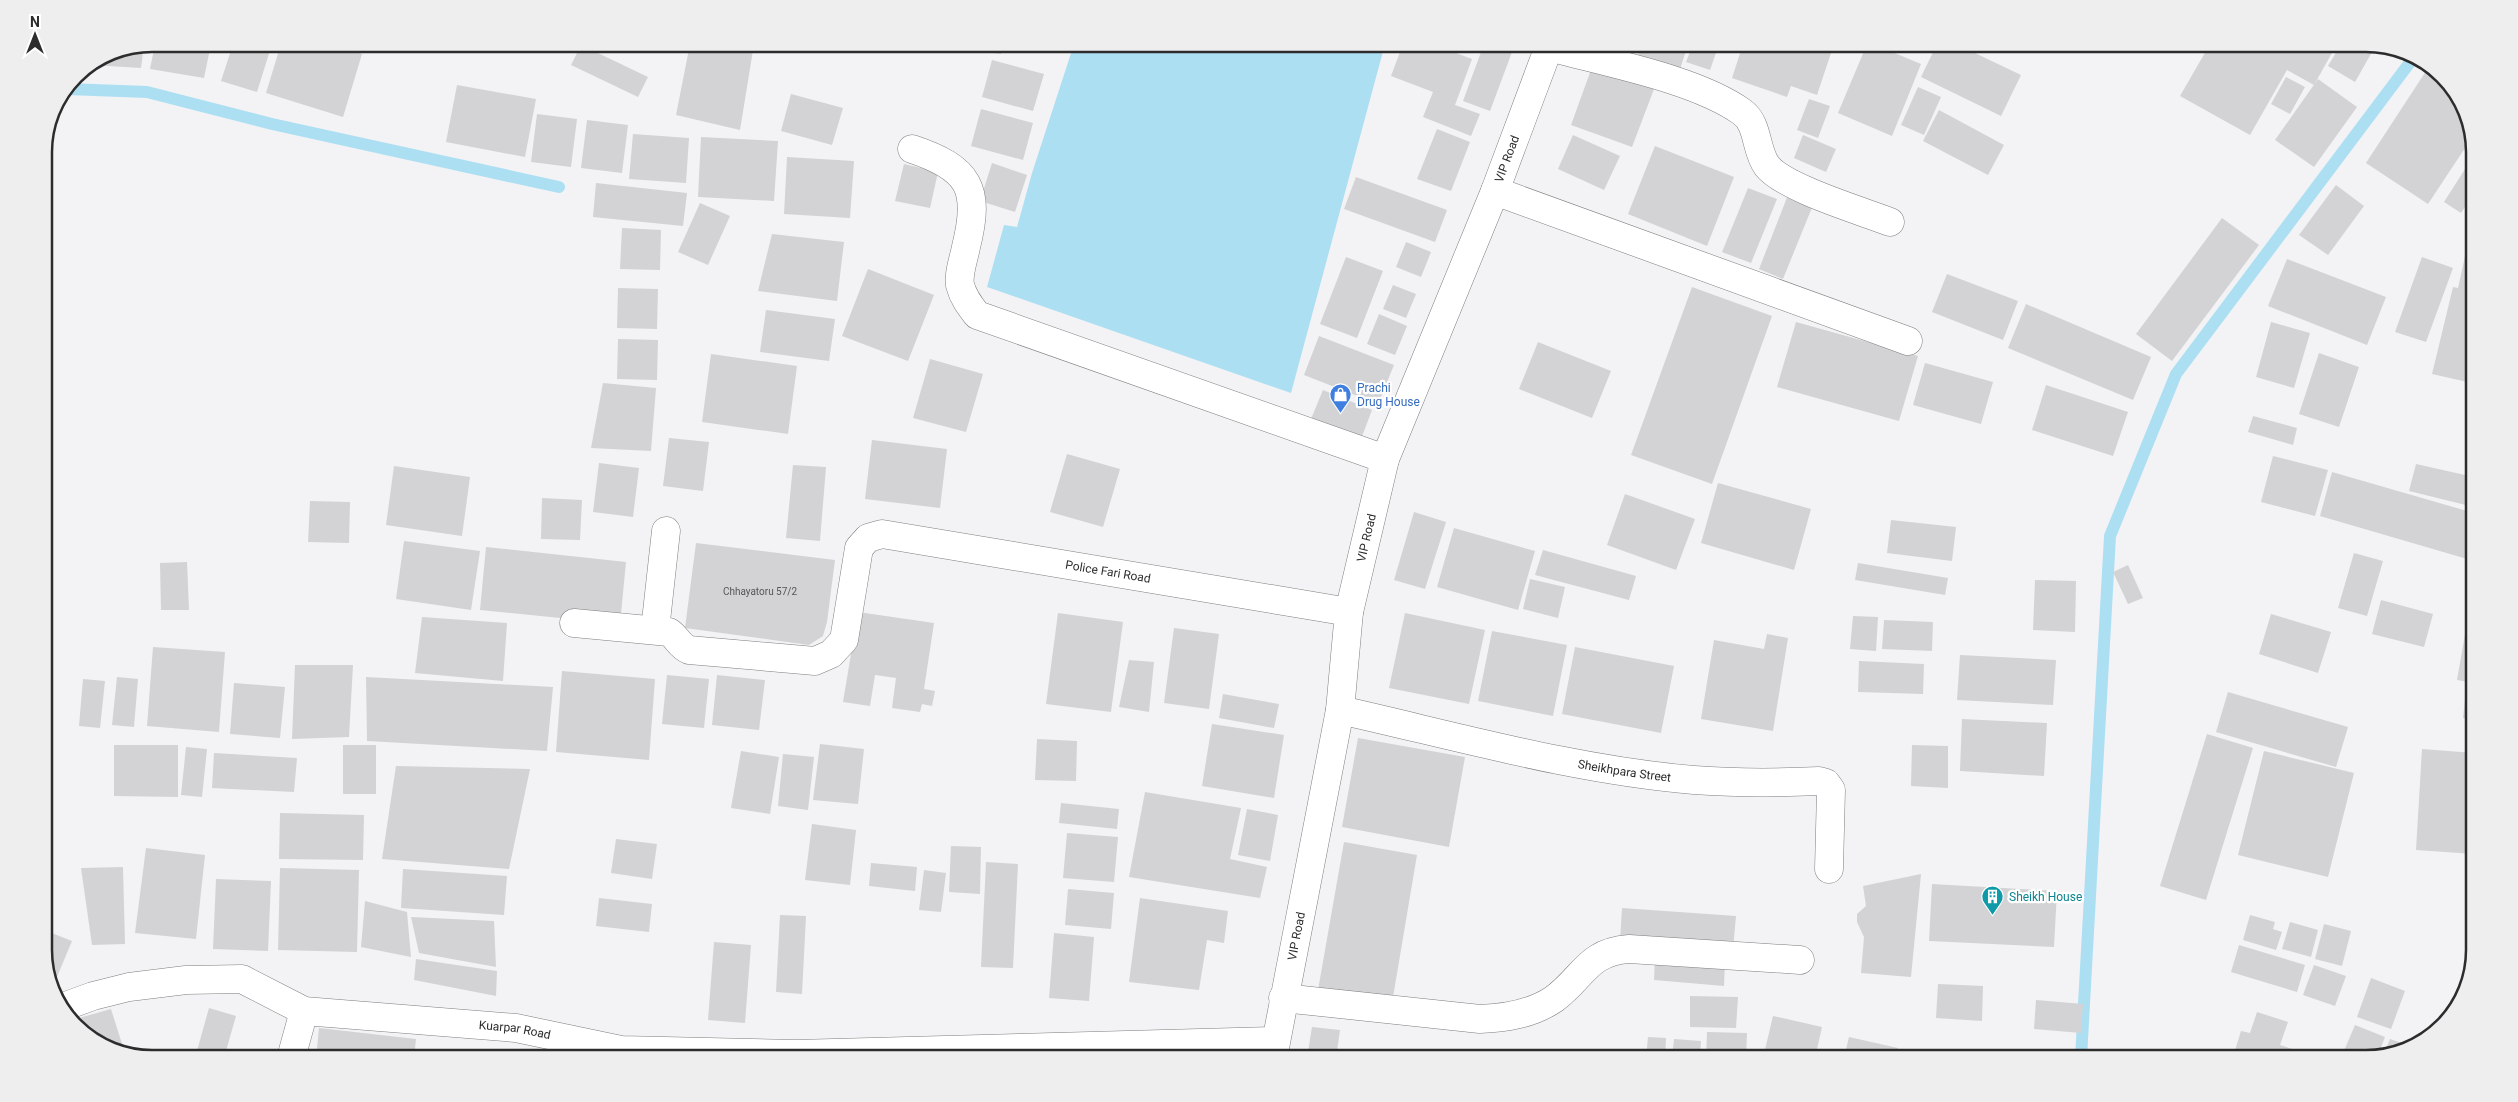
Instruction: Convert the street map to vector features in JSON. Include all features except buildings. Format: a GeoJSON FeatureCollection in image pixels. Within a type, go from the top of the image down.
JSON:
{"type":"FeatureCollection","features":[{"type":"Feature","properties":{"kind":"street","name":"VIP Road"},"geometry":{"type":"LineString","coordinates":[[1274,1050],[1340,710],[1349,612],[1386,459],[1495,191],[1546,52]]}},
{"type":"Feature","properties":{"kind":"street"},"geometry":{"type":"LineString","coordinates":[[1574,52],[1683,84],[1722,100],[1744,113],[1753,127],[1767,166],[1784,181],[1890,222]]}},
{"type":"Feature","properties":{"kind":"street"},"geometry":{"type":"LineString","coordinates":[[912,149],[939,158],[963,176],[973,198],[971,230],[960,283],[965,300],[977,315],[1386,459]]}},
{"type":"Feature","properties":{"kind":"street"},"geometry":{"type":"LineString","coordinates":[[1495,191],[1908,341]]}},
{"type":"Feature","properties":{"kind":"street"},"geometry":{"type":"LineString","coordinates":[[574,623],[655,630],[666,531]]}},
{"type":"Feature","properties":{"kind":"street","name":"Police Fari Road"},"geometry":{"type":"LineString","coordinates":[[655,630],[669,632],[675,636],[680,646],[689,650],[815,661],[824,659],[839,648],[844,640],[859,548],[868,538],[882,534],[1349,612]]}},
{"type":"Feature","properties":{"kind":"street","name":"Sheikhpara Street"},"geometry":{"type":"LineString","coordinates":[[1340,710],[1614,770],[1694,780],[1758,782],[1819,780],[1826,783],[1831,790],[1829,869]]}},
{"type":"Feature","properties":{"kind":"street"},"geometry":{"type":"LineString","coordinates":[[1283,998],[1480,1019],[1505,1018],[1530,1011],[1553,999],[1597,957],[1613,950],[1630,949],[1800,960]]}},
{"type":"Feature","properties":{"kind":"street","name":"Kuarpar Road"},"geometry":{"type":"LineString","coordinates":[[70,1005],[92,996],[129,987],[186,980],[242,979],[304,1011],[516,1028],[621,1050]]}},
{"type":"Feature","properties":{"kind":"street"},"geometry":{"type":"LineString","coordinates":[[292,1050],[304,1011]]}},
{"type":"Feature","properties":{"kind":"water"},"geometry":{"type":"Polygon","coordinates":[[[1383,52],[1291,393],[987,287],[1004,225],[1017,227],[1032,173],[1071,53],[1383,52]]]}},
{"type":"Feature","properties":{"kind":"waterway"},"geometry":{"type":"LineString","coordinates":[[2081,1050],[2110,536],[2176,374],[2410,63]]}},
{"type":"Feature","properties":{"kind":"waterway"},"geometry":{"type":"LineString","coordinates":[[75,89],[147,92],[272,124],[559,187]]}},
{"type":"Feature","properties":{"kind":"place","name":"Prachi Drug House"},"geometry":{"type":"Point","coordinates":[1341,414]}},
{"type":"Feature","properties":{"kind":"place","name":"Sheikh House"},"geometry":{"type":"Point","coordinates":[1993,916]}}]}
